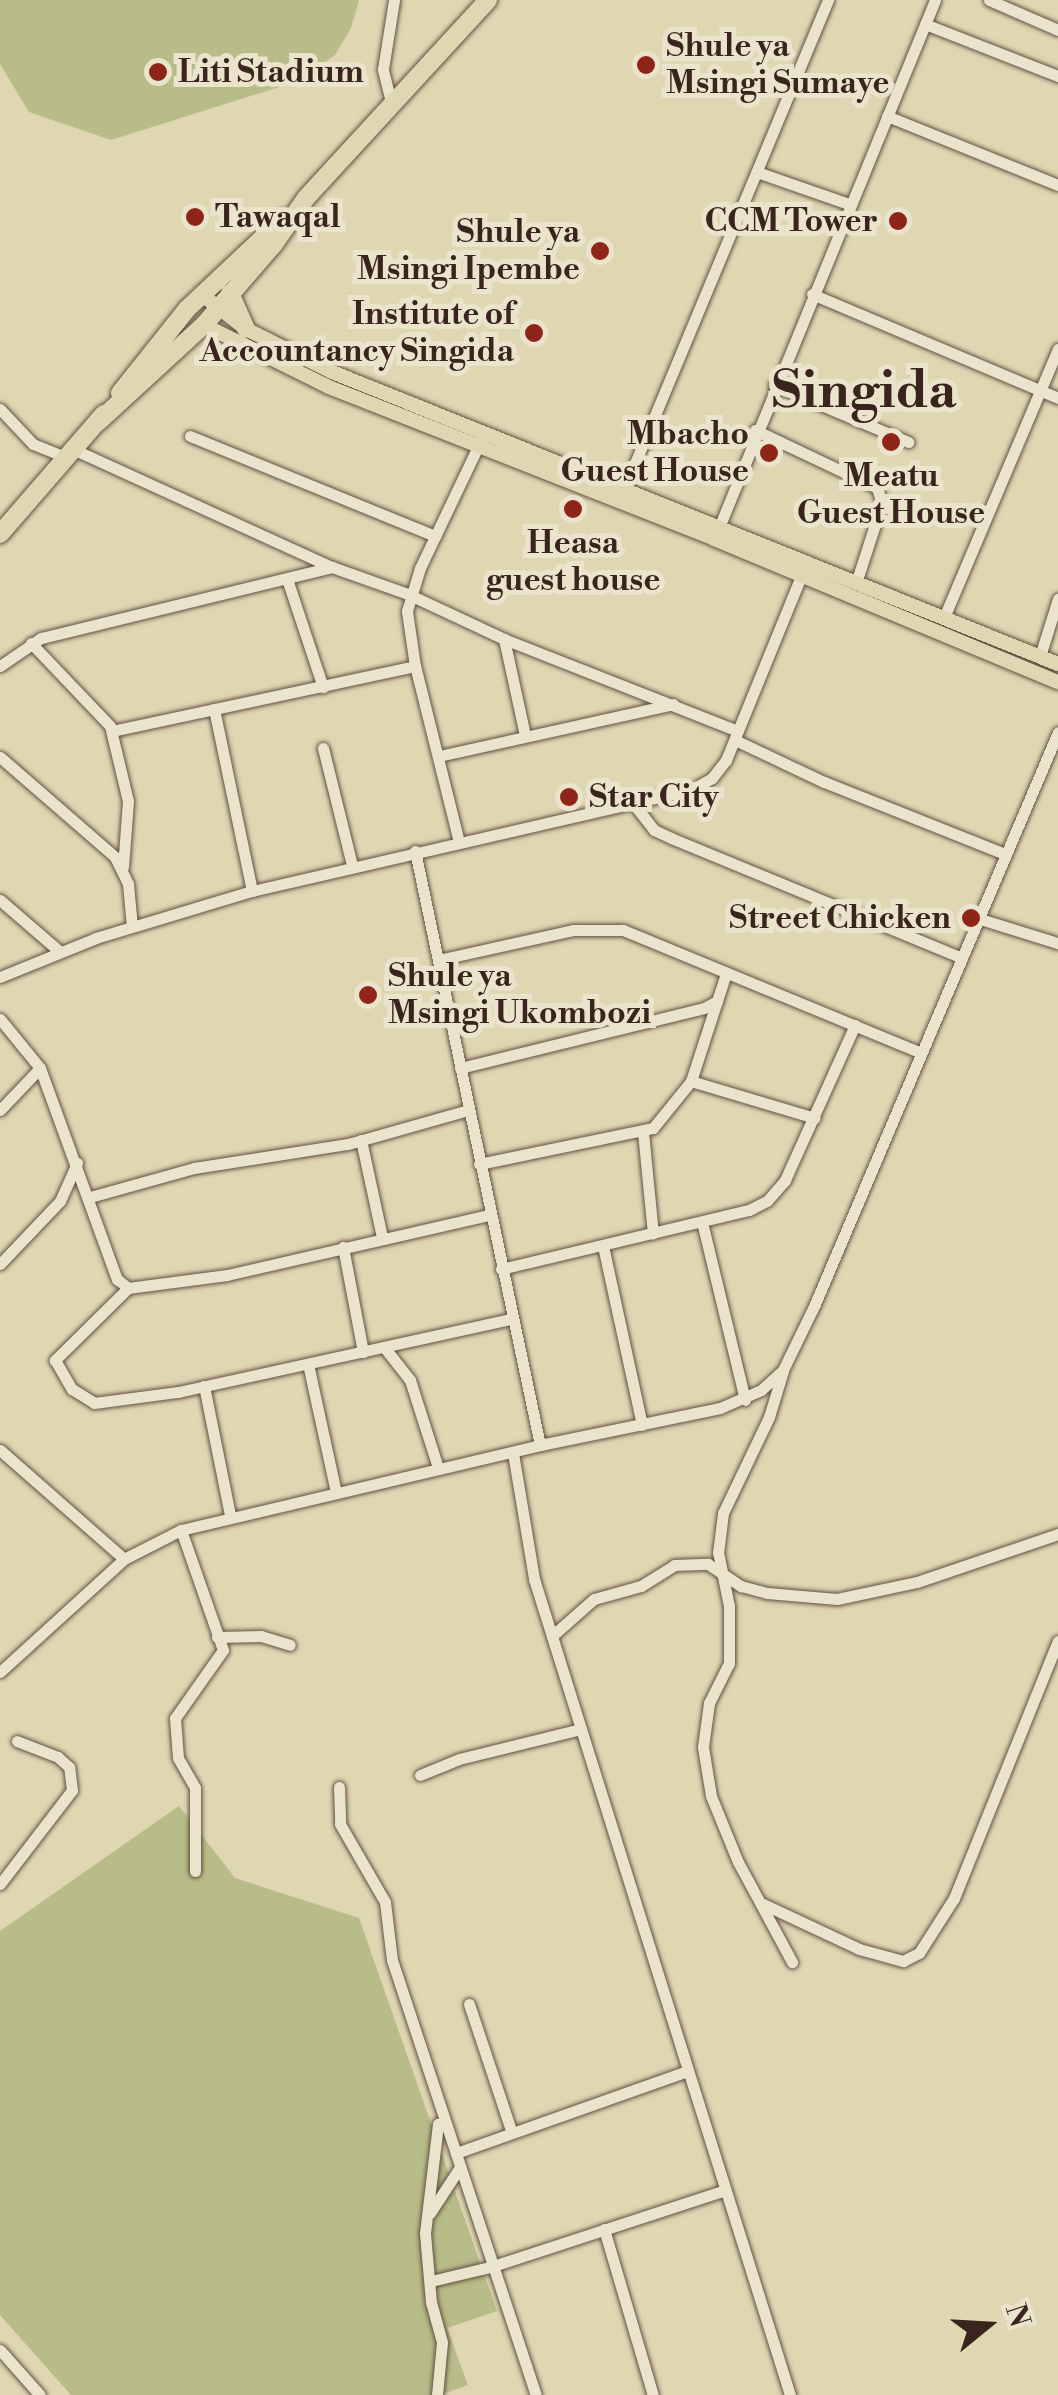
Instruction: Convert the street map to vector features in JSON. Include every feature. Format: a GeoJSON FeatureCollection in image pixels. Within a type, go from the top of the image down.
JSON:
{"type":"FeatureCollection","features":[{"type":"Feature","properties":{"kind":"highway"},"geometry":{"type":"LineString","coordinates":[[98,422],[204,325],[306,198],[390,102],[488,0]]}},
{"type":"Feature","properties":{"kind":"highway"},"geometry":{"type":"LineString","coordinates":[[0,534],[72,454],[201,294],[306,198]]}},
{"type":"Feature","properties":{"kind":"highway"},"geometry":{"type":"LineString","coordinates":[[230,293],[246,329]]}},
{"type":"Feature","properties":{"kind":"main road"},"geometry":{"type":"LineString","coordinates":[[201,294],[215,309],[246,329],[481,440],[805,568],[858,580],[1058,664]]}},
{"type":"Feature","properties":{"kind":"main road"},"geometry":{"type":"LineString","coordinates":[[204,325],[329,387],[624,487],[720,525],[805,568],[1058,682]]}},
{"type":"Feature","properties":{"kind":"street"},"geometry":{"type":"LineString","coordinates":[[390,102],[383,69],[394,0]]}},
{"type":"Feature","properties":{"kind":"street"},"geometry":{"type":"LineString","coordinates":[[624,487],[828,0]]}},
{"type":"Feature","properties":{"kind":"street"},"geometry":{"type":"LineString","coordinates":[[720,525],[755,430],[935,0]]}},
{"type":"Feature","properties":{"kind":"street"},"geometry":{"type":"LineString","coordinates":[[989,0],[1058,30]]}},
{"type":"Feature","properties":{"kind":"street"},"geometry":{"type":"LineString","coordinates":[[924,24],[1058,76]]}},
{"type":"Feature","properties":{"kind":"street"},"geometry":{"type":"LineString","coordinates":[[887,116],[1058,185]]}},
{"type":"Feature","properties":{"kind":"street"},"geometry":{"type":"LineString","coordinates":[[757,172],[849,204]]}},
{"type":"Feature","properties":{"kind":"street"},"geometry":{"type":"LineString","coordinates":[[812,294],[1058,398]]}},
{"type":"Feature","properties":{"kind":"street"},"geometry":{"type":"LineString","coordinates":[[945,615],[1058,349]]}},
{"type":"Feature","properties":{"kind":"street"},"geometry":{"type":"LineString","coordinates":[[774,384],[908,442]]}},
{"type":"Feature","properties":{"kind":"street"},"geometry":{"type":"LineString","coordinates":[[0,409],[33,444],[72,454],[332,567],[408,594],[504,639],[673,704],[824,782],[1005,854]]}},
{"type":"Feature","properties":{"kind":"street"},"geometry":{"type":"LineString","coordinates":[[755,430],[877,488],[882,503],[858,580]]}},
{"type":"Feature","properties":{"kind":"street"},"geometry":{"type":"LineString","coordinates":[[190,436],[435,536]]}},
{"type":"Feature","properties":{"kind":"street"},"geometry":{"type":"LineString","coordinates":[[460,842],[415,666],[408,594],[481,440]]}},
{"type":"Feature","properties":{"kind":"street"},"geometry":{"type":"LineString","coordinates":[[0,666],[31,643],[332,567]]}},
{"type":"Feature","properties":{"kind":"street"},"geometry":{"type":"LineString","coordinates":[[0,977],[58,952],[252,891],[693,789],[712,778],[736,735],[805,568]]}},
{"type":"Feature","properties":{"kind":"street"},"geometry":{"type":"LineString","coordinates":[[287,579],[323,687]]}},
{"type":"Feature","properties":{"kind":"street"},"geometry":{"type":"LineString","coordinates":[[1040,656],[1058,599]]}},
{"type":"Feature","properties":{"kind":"street"},"geometry":{"type":"LineString","coordinates":[[504,639],[524,735]]}},
{"type":"Feature","properties":{"kind":"street"},"geometry":{"type":"LineString","coordinates":[[31,643],[112,731],[128,801],[123,868],[132,928]]}},
{"type":"Feature","properties":{"kind":"street"},"geometry":{"type":"LineString","coordinates":[[112,731],[415,666]]}},
{"type":"Feature","properties":{"kind":"street"},"geometry":{"type":"LineString","coordinates":[[439,756],[673,704]]}},
{"type":"Feature","properties":{"kind":"street"},"geometry":{"type":"LineString","coordinates":[[214,709],[252,891]]}},
{"type":"Feature","properties":{"kind":"street"},"geometry":{"type":"LineString","coordinates":[[792,1962],[716,1808],[704,1766],[710,1703],[729,1663],[729,1606],[718,1552],[724,1513],[769,1417],[783,1370],[1058,732]]}},
{"type":"Feature","properties":{"kind":"street"},"geometry":{"type":"LineString","coordinates":[[323,748],[352,866]]}},
{"type":"Feature","properties":{"kind":"street"},"geometry":{"type":"LineString","coordinates":[[0,758],[123,868]]}},
{"type":"Feature","properties":{"kind":"street"},"geometry":{"type":"LineString","coordinates":[[633,803],[654,830],[960,958]]}},
{"type":"Feature","properties":{"kind":"street"},"geometry":{"type":"LineString","coordinates":[[415,852],[540,1445]]}},
{"type":"Feature","properties":{"kind":"street"},"geometry":{"type":"LineString","coordinates":[[0,900],[58,952]]}},
{"type":"Feature","properties":{"kind":"street"},"geometry":{"type":"LineString","coordinates":[[978,918],[1058,943]]}},
{"type":"Feature","properties":{"kind":"street"},"geometry":{"type":"LineString","coordinates":[[438,960],[602,928],[623,930],[920,1052]]}},
{"type":"Feature","properties":{"kind":"street"},"geometry":{"type":"LineString","coordinates":[[479,1164],[642,1132],[670,1113],[691,1081],[726,972]]}},
{"type":"Feature","properties":{"kind":"street"},"geometry":{"type":"LineString","coordinates":[[460,1068],[704,1008],[717,1001]]}},
{"type":"Feature","properties":{"kind":"street"},"geometry":{"type":"LineString","coordinates":[[0,1019],[40,1068],[117,1279],[128,1288]]}},
{"type":"Feature","properties":{"kind":"street"},"geometry":{"type":"LineString","coordinates":[[501,1268],[702,1222],[749,1210],[767,1201],[786,1180],[855,1026]]}},
{"type":"Feature","properties":{"kind":"street"},"geometry":{"type":"LineString","coordinates":[[0,1110],[40,1068]]}},
{"type":"Feature","properties":{"kind":"street"},"geometry":{"type":"LineString","coordinates":[[691,1081],[815,1118]]}},
{"type":"Feature","properties":{"kind":"street"},"geometry":{"type":"LineString","coordinates":[[90,1197],[206,1165],[361,1140],[468,1110]]}},
{"type":"Feature","properties":{"kind":"street"},"geometry":{"type":"LineString","coordinates":[[642,1132],[652,1234]]}},
{"type":"Feature","properties":{"kind":"street"},"geometry":{"type":"LineString","coordinates":[[361,1140],[382,1238]]}},
{"type":"Feature","properties":{"kind":"street"},"geometry":{"type":"LineString","coordinates":[[0,1264],[60,1201],[77,1164]]}},
{"type":"Feature","properties":{"kind":"street"},"geometry":{"type":"LineString","coordinates":[[490,1215],[209,1278],[128,1288],[58,1354],[55,1365],[94,1403],[204,1386],[511,1318]]}},
{"type":"Feature","properties":{"kind":"street"},"geometry":{"type":"LineString","coordinates":[[702,1222],[745,1400]]}},
{"type":"Feature","properties":{"kind":"street"},"geometry":{"type":"LineString","coordinates":[[604,1246],[642,1425]]}},
{"type":"Feature","properties":{"kind":"street"},"geometry":{"type":"LineString","coordinates":[[343,1247],[363,1352]]}},
{"type":"Feature","properties":{"kind":"street"},"geometry":{"type":"LineString","coordinates":[[384,1347],[410,1380],[438,1468]]}},
{"type":"Feature","properties":{"kind":"street"},"geometry":{"type":"LineString","coordinates":[[308,1364],[336,1492]]}},
{"type":"Feature","properties":{"kind":"street"},"geometry":{"type":"LineString","coordinates":[[2,1665],[124,1559],[181,1530],[745,1400],[783,1370]]}},
{"type":"Feature","properties":{"kind":"street"},"geometry":{"type":"LineString","coordinates":[[204,1386],[230,1516]]}},
{"type":"Feature","properties":{"kind":"street"},"geometry":{"type":"LineString","coordinates":[[0,1450],[124,1559]]}},
{"type":"Feature","properties":{"kind":"street"},"geometry":{"type":"LineString","coordinates":[[513,1453],[521,1522],[552,1636],[790,2395]]}},
{"type":"Feature","properties":{"kind":"street"},"geometry":{"type":"LineString","coordinates":[[181,1530],[222,1656],[175,1718],[175,1747],[195,1788],[194,1871]]}},
{"type":"Feature","properties":{"kind":"street"},"geometry":{"type":"LineString","coordinates":[[552,1636],[594,1599],[641,1586],[664,1568],[692,1563],[722,1570],[736,1583],[768,1594],[836,1598],[902,1586],[1058,1534]]}},
{"type":"Feature","properties":{"kind":"street"},"geometry":{"type":"LineString","coordinates":[[217,1637],[261,1636],[290,1645]]}},
{"type":"Feature","properties":{"kind":"street"},"geometry":{"type":"LineString","coordinates":[[759,1901],[860,1949],[902,1962],[919,1953],[954,1898],[1058,1641]]}},
{"type":"Feature","properties":{"kind":"street"},"geometry":{"type":"LineString","coordinates":[[420,1775],[459,1759],[581,1729]]}},
{"type":"Feature","properties":{"kind":"street"},"geometry":{"type":"LineString","coordinates":[[0,1884],[72,1790],[69,1767],[58,1757],[17,1741]]}},
{"type":"Feature","properties":{"kind":"street"},"geometry":{"type":"LineString","coordinates":[[338,1787],[343,1834],[385,1902],[392,1960],[490,2267],[536,2395]]}},
{"type":"Feature","properties":{"kind":"street"},"geometry":{"type":"LineString","coordinates":[[469,2004],[512,2133]]}},
{"type":"Feature","properties":{"kind":"street"},"geometry":{"type":"LineString","coordinates":[[456,2153],[688,2071]]}},
{"type":"Feature","properties":{"kind":"street"},"geometry":{"type":"LineString","coordinates":[[436,2395],[442,2342],[425,2251],[438,2124]]}},
{"type":"Feature","properties":{"kind":"street"},"geometry":{"type":"LineString","coordinates":[[428,2217],[460,2166]]}},
{"type":"Feature","properties":{"kind":"street"},"geometry":{"type":"LineString","coordinates":[[431,2281],[490,2267],[725,2190]]}},
{"type":"Feature","properties":{"kind":"street"},"geometry":{"type":"LineString","coordinates":[[604,2229],[653,2395]]}},
{"type":"Feature","properties":{"kind":"street"},"geometry":{"type":"LineString","coordinates":[[0,2350],[40,2395]]}},
{"type":"Feature","properties":{"kind":"green space","name":"Liti Stadium"},"geometry":{"type":"Polygon","coordinates":[[[0,0],[359,0],[351,28],[335,55],[298,81],[111,140],[29,112],[0,64],[0,0]]]}},
{"type":"Feature","properties":{"kind":"green space"},"geometry":{"type":"Polygon","coordinates":[[[179,1806],[235,1878],[359,1918],[497,2311],[447,2328],[468,2385],[439,2395],[71,2395],[0,2315],[0,1931],[179,1806]]]}},
{"type":"Feature","properties":{"kind":"place","name":"Shule ya Msingi Sumaye"},"geometry":{"type":"Point","coordinates":[646,65]}},
{"type":"Feature","properties":{"kind":"place","name":"Liti Stadium"},"geometry":{"type":"Point","coordinates":[158,72]}},
{"type":"Feature","properties":{"kind":"place","name":"Tawaqal"},"geometry":{"type":"Point","coordinates":[195,217]}},
{"type":"Feature","properties":{"kind":"place","name":"CCM Tower"},"geometry":{"type":"Point","coordinates":[898,221]}},
{"type":"Feature","properties":{"kind":"place","name":"Shule ya Msingi Ipembe"},"geometry":{"type":"Point","coordinates":[600,251]}},
{"type":"Feature","properties":{"kind":"place","name":"Institute of Accountancy Singida"},"geometry":{"type":"Point","coordinates":[534,333]}},
{"type":"Feature","properties":{"kind":"place","name":"Meatu Guest House"},"geometry":{"type":"Point","coordinates":[891,442]}},
{"type":"Feature","properties":{"kind":"place","name":"Mbacho Guest House"},"geometry":{"type":"Point","coordinates":[769,453]}},
{"type":"Feature","properties":{"kind":"place","name":"Heasa guest house"},"geometry":{"type":"Point","coordinates":[573,509]}},
{"type":"Feature","properties":{"kind":"place","name":"Star City"},"geometry":{"type":"Point","coordinates":[569,797]}},
{"type":"Feature","properties":{"kind":"place","name":"Street Chicken"},"geometry":{"type":"Point","coordinates":[971,918]}},
{"type":"Feature","properties":{"kind":"place","name":"Shule ya Msingi Ukombozi"},"geometry":{"type":"Point","coordinates":[368,995]}},
{"type":"Feature","properties":{"kind":"district","name":"Singida"},"geometry":{"type":"Point","coordinates":[864,392]}}]}
